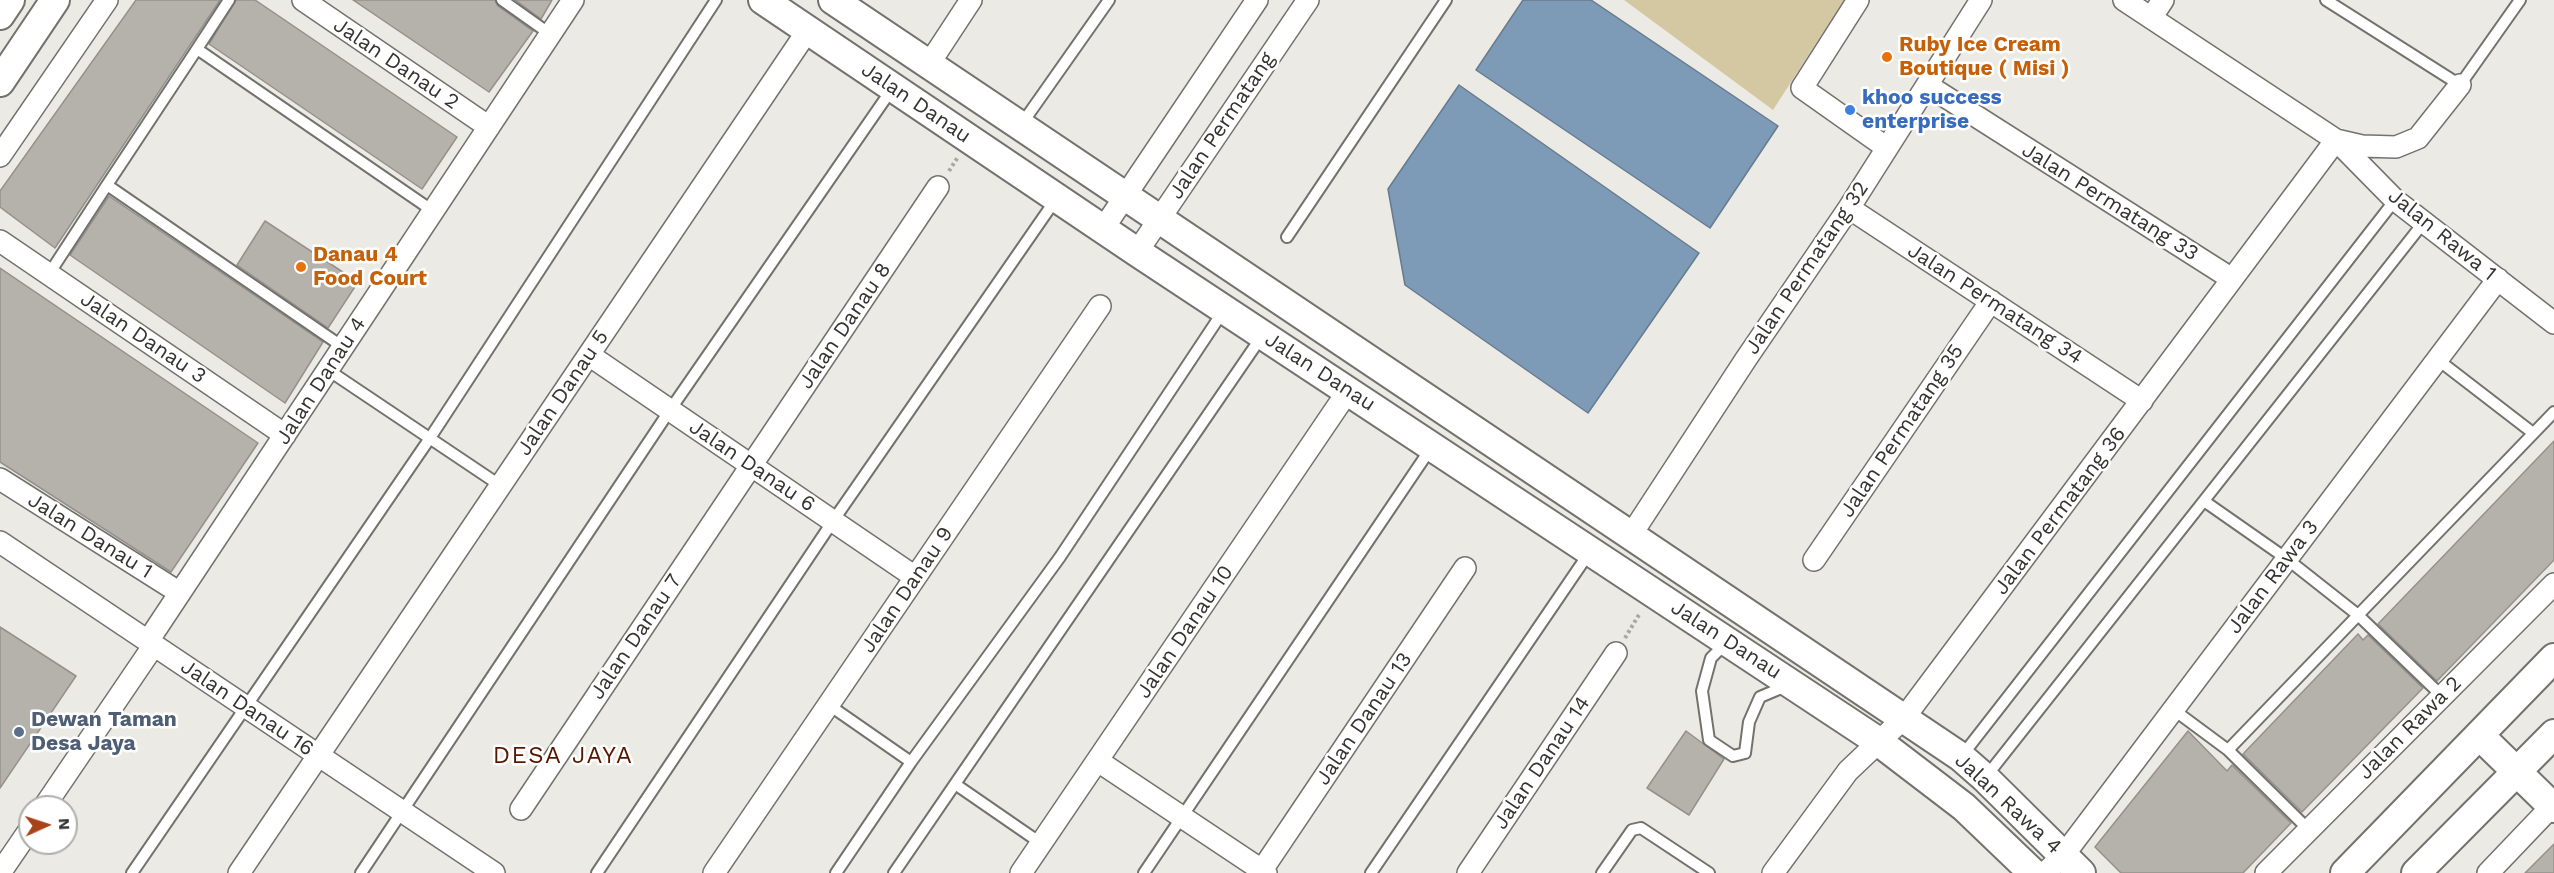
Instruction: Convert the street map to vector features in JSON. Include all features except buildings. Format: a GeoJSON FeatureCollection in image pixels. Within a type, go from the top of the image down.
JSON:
{"type":"FeatureCollection","features":[{"type":"Feature","properties":{"kind":"street"},"geometry":{"type":"LineString","coordinates":[[0,15],[10,0]]}},
{"type":"Feature","properties":{"kind":"street"},"geometry":{"type":"LineString","coordinates":[[0,82],[55,0]]}},
{"type":"Feature","properties":{"kind":"street"},"geometry":{"type":"LineString","coordinates":[[0,156],[107,0]]}},
{"type":"Feature","properties":{"kind":"street","name":"Jalan Danau 2"},"geometry":{"type":"LineString","coordinates":[[303,0],[489,128]]}},
{"type":"Feature","properties":{"kind":"street","name":"Jalan Danau 4"},"geometry":{"type":"LineString","coordinates":[[53,795],[151,643],[180,593],[573,0]]}},
{"type":"Feature","properties":{"kind":"street","name":"Jalan Danau"},"geometry":{"type":"LineString","coordinates":[[763,0],[1137,252],[1879,742]]}},
{"type":"Feature","properties":{"kind":"street","name":"Jalan Danau"},"geometry":{"type":"LineString","coordinates":[[833,0],[1904,718]]}},
{"type":"Feature","properties":{"kind":"street"},"geometry":{"type":"LineString","coordinates":[[929,64],[971,0]]}},
{"type":"Feature","properties":{"kind":"street","name":"Jalan Permatang"},"geometry":{"type":"LineString","coordinates":[[1103,229],[1257,0]]}},
{"type":"Feature","properties":{"kind":"street","name":"Jalan Permatang"},"geometry":{"type":"LineString","coordinates":[[1137,252],[1308,0]]}},
{"type":"Feature","properties":{"kind":"street"},"geometry":{"type":"LineString","coordinates":[[1858,0],[1802,88],[1887,148]]}},
{"type":"Feature","properties":{"kind":"street","name":"Jalan Permatang 32"},"geometry":{"type":"LineString","coordinates":[[1631,535],[1746,359],[1849,208],[1981,0]]}},
{"type":"Feature","properties":{"kind":"street"},"geometry":{"type":"LineString","coordinates":[[2124,0],[2336,140],[2362,146],[2396,147],[2418,138],[2460,85]]}},
{"type":"Feature","properties":{"kind":"street"},"geometry":{"type":"LineString","coordinates":[[2151,18],[2163,0]]}},
{"type":"Feature","properties":{"kind":"street","name":"Jalan Danau 5"},"geometry":{"type":"LineString","coordinates":[[239,873],[808,30]]}},
{"type":"Feature","properties":{"kind":"street","name":"Jalan Permatang 33"},"geometry":{"type":"LineString","coordinates":[[1927,85],[2232,279]]}},
{"type":"Feature","properties":{"kind":"street","name":"Jalan Rawa 1"},"geometry":{"type":"LineString","coordinates":[[2336,140],[2395,200],[2554,323]]}},
{"type":"Feature","properties":{"kind":"street","name":"Jalan Permatang 36"},"geometry":{"type":"LineString","coordinates":[[1773,873],[1838,783],[1904,718],[2336,140]]}},
{"type":"Feature","properties":{"kind":"street","name":"Jalan Danau 8"},"geometry":{"type":"LineString","coordinates":[[751,465],[938,187]]}},
{"type":"Feature","properties":{"kind":"street","name":"Jalan Permatang 34"},"geometry":{"type":"LineString","coordinates":[[1849,208],[2142,401]]}},
{"type":"Feature","properties":{"kind":"street","name":"Jalan Danau 3"},"geometry":{"type":"LineString","coordinates":[[0,241],[285,435]]}},
{"type":"Feature","properties":{"kind":"street","name":"Jalan Rawa 3"},"geometry":{"type":"LineString","coordinates":[[2063,867],[2174,710],[2498,279]]}},
{"type":"Feature","properties":{"kind":"street","name":"Jalan Permatang 35"},"geometry":{"type":"LineString","coordinates":[[1814,560],[1991,301]]}},
{"type":"Feature","properties":{"kind":"street","name":"Jalan Danau 9"},"geometry":{"type":"LineString","coordinates":[[714,873],[1100,306]]}},
{"type":"Feature","properties":{"kind":"street","name":"Jalan Danau 6"},"geometry":{"type":"LineString","coordinates":[[589,355],[915,577]]}},
{"type":"Feature","properties":{"kind":"street","name":"Jalan Danau 10"},"geometry":{"type":"LineString","coordinates":[[1021,873],[1348,391]]}},
{"type":"Feature","properties":{"kind":"street","name":"Jalan Danau 7"},"geometry":{"type":"LineString","coordinates":[[521,809],[751,465]]}},
{"type":"Feature","properties":{"kind":"street","name":"Jalan Danau 1"},"geometry":{"type":"LineString","coordinates":[[0,479],[180,593]]}},
{"type":"Feature","properties":{"kind":"street","name":"Jalan Danau 16"},"geometry":{"type":"LineString","coordinates":[[0,542],[402,811],[485,870]]}},
{"type":"Feature","properties":{"kind":"street","name":"Jalan Danau 13"},"geometry":{"type":"LineString","coordinates":[[1263,872],[1465,568]]}},
{"type":"Feature","properties":{"kind":"street","name":"Jalan Rawa 2"},"geometry":{"type":"LineString","coordinates":[[2266,873],[2554,584]]}},
{"type":"Feature","properties":{"kind":"street","name":"Jalan Danau 14"},"geometry":{"type":"LineString","coordinates":[[1468,873],[1616,653]]}},
{"type":"Feature","properties":{"kind":"street"},"geometry":{"type":"LineString","coordinates":[[2345,873],[2554,658]]}},
{"type":"Feature","properties":{"kind":"street","name":"Jalan Rawa 4"},"geometry":{"type":"LineString","coordinates":[[1904,718],[1961,757],[1985,778],[2063,867]]}},
{"type":"Feature","properties":{"kind":"street"},"geometry":{"type":"LineString","coordinates":[[2416,873],[2554,735]]}},
{"type":"Feature","properties":{"kind":"street"},"geometry":{"type":"LineString","coordinates":[[2480,736],[2553,807]]}},
{"type":"Feature","properties":{"kind":"street","name":"Jalan Rawa 4"},"geometry":{"type":"LineString","coordinates":[[1879,742],[1964,807],[2033,873]]}},
{"type":"Feature","properties":{"kind":"street"},"geometry":{"type":"LineString","coordinates":[[1098,761],[1263,872]]}},
{"type":"Feature","properties":{"kind":"street"},"geometry":{"type":"LineString","coordinates":[[2488,802],[2510,801],[2553,807]]}},
{"type":"Feature","properties":{"kind":"street"},"geometry":{"type":"LineString","coordinates":[[2488,873],[2553,807]]}},
{"type":"Feature","properties":{"kind":"street"},"geometry":{"type":"LineString","coordinates":[[0,872],[18,846]]}},
{"type":"Feature","properties":{"kind":"lane"},"geometry":{"type":"LineString","coordinates":[[49,274],[229,0]]}},
{"type":"Feature","properties":{"kind":"lane"},"geometry":{"type":"LineString","coordinates":[[501,0],[550,34]]}},
{"type":"Feature","properties":{"kind":"lane"},"geometry":{"type":"LineString","coordinates":[[132,873],[430,438],[716,0]]}},
{"type":"Feature","properties":{"kind":"lane"},"geometry":{"type":"LineString","coordinates":[[1020,125],[1109,0]]}},
{"type":"Feature","properties":{"kind":"lane"},"geometry":{"type":"LineString","coordinates":[[1287,237],[1446,0]]}},
{"type":"Feature","properties":{"kind":"lane"},"geometry":{"type":"LineString","coordinates":[[2326,0],[2460,85],[2520,0]]}},
{"type":"Feature","properties":{"kind":"lane"},"geometry":{"type":"LineString","coordinates":[[196,49],[433,211]]}},
{"type":"Feature","properties":{"kind":"lane"},"geometry":{"type":"LineString","coordinates":[[360,873],[670,410],[893,87]]}},
{"type":"Feature","properties":{"kind":"lane"},"geometry":{"type":"LineString","coordinates":[[107,185],[343,347]]}},
{"type":"Feature","properties":{"kind":"lane"},"geometry":{"type":"LineString","coordinates":[[597,873],[833,521],[1057,198]]}},
{"type":"Feature","properties":{"kind":"lane"},"geometry":{"type":"LineString","coordinates":[[1961,757],[2395,200]]}},
{"type":"Feature","properties":{"kind":"lane"},"geometry":{"type":"LineString","coordinates":[[1985,778],[2424,222]]}},
{"type":"Feature","properties":{"kind":"lane"},"geometry":{"type":"LineString","coordinates":[[836,873],[911,762],[1060,557],[1224,309]]}},
{"type":"Feature","properties":{"kind":"lane"},"geometry":{"type":"LineString","coordinates":[[894,873],[1263,335]]}},
{"type":"Feature","properties":{"kind":"lane"},"geometry":{"type":"LineString","coordinates":[[2437,359],[2533,433]]}},
{"type":"Feature","properties":{"kind":"lane"},"geometry":{"type":"LineString","coordinates":[[328,370],[501,486]]}},
{"type":"Feature","properties":{"kind":"lane"},"geometry":{"type":"LineString","coordinates":[[2228,750],[2554,411]]}},
{"type":"Feature","properties":{"kind":"lane"},"geometry":{"type":"LineString","coordinates":[[1144,873],[1433,447]]}},
{"type":"Feature","properties":{"kind":"lane"},"geometry":{"type":"LineString","coordinates":[[2204,501],[2287,559],[2358,615],[2442,696]]}},
{"type":"Feature","properties":{"kind":"lane"},"geometry":{"type":"LineString","coordinates":[[1371,873],[1591,551]]}},
{"type":"Feature","properties":{"kind":"lane"},"geometry":{"type":"LineString","coordinates":[[1727,641],[1711,658],[1702,691],[1709,740],[1733,756],[1745,753],[1749,722],[1760,697],[1792,684]]}},
{"type":"Feature","properties":{"kind":"lane"},"geometry":{"type":"LineString","coordinates":[[829,705],[911,762]]}},
{"type":"Feature","properties":{"kind":"lane"},"geometry":{"type":"LineString","coordinates":[[2174,710],[2228,750],[2309,830]]}},
{"type":"Feature","properties":{"kind":"lane"},"geometry":{"type":"LineString","coordinates":[[955,784],[1041,844]]}},
{"type":"Feature","properties":{"kind":"lane"},"geometry":{"type":"LineString","coordinates":[[1602,873],[1632,830],[1641,828],[1709,873]]}},
{"type":"Feature","properties":{"kind":"path"},"geometry":{"type":"LineString","coordinates":[[938,187],[969,139]]}},
{"type":"Feature","properties":{"kind":"path"},"geometry":{"type":"LineString","coordinates":[[1616,653],[1653,592]]}},
{"type":"Feature","properties":{"kind":"shaded area"},"geometry":{"type":"Polygon","coordinates":[[[1624,0],[1844,0],[1773,110],[1624,0]]]}},
{"type":"Feature","properties":{"kind":"water"},"geometry":{"type":"Polygon","coordinates":[[[1523,0],[1591,0],[1778,126],[1710,228],[1476,70],[1523,0]]]}},
{"type":"Feature","properties":{"kind":"water"},"geometry":{"type":"Polygon","coordinates":[[[1459,85],[1699,253],[1588,413],[1405,285],[1388,189],[1459,85]]]}},
{"type":"Feature","properties":{"kind":"place","name":"Ruby Ice Cream Boutique ( Misi )"},"geometry":{"type":"Point","coordinates":[1887,57]}},
{"type":"Feature","properties":{"kind":"place","name":"khoo success enterprise"},"geometry":{"type":"Point","coordinates":[1850,110]}},
{"type":"Feature","properties":{"kind":"place","name":"Danau 4 Food Court"},"geometry":{"type":"Point","coordinates":[301,267]}},
{"type":"Feature","properties":{"kind":"place","name":"Dewan Taman Desa Jaya"},"geometry":{"type":"Point","coordinates":[19,732]}},
{"type":"Feature","properties":{"kind":"district","name":"DESA JAYA"},"geometry":{"type":"Point","coordinates":[563,756]}}]}
